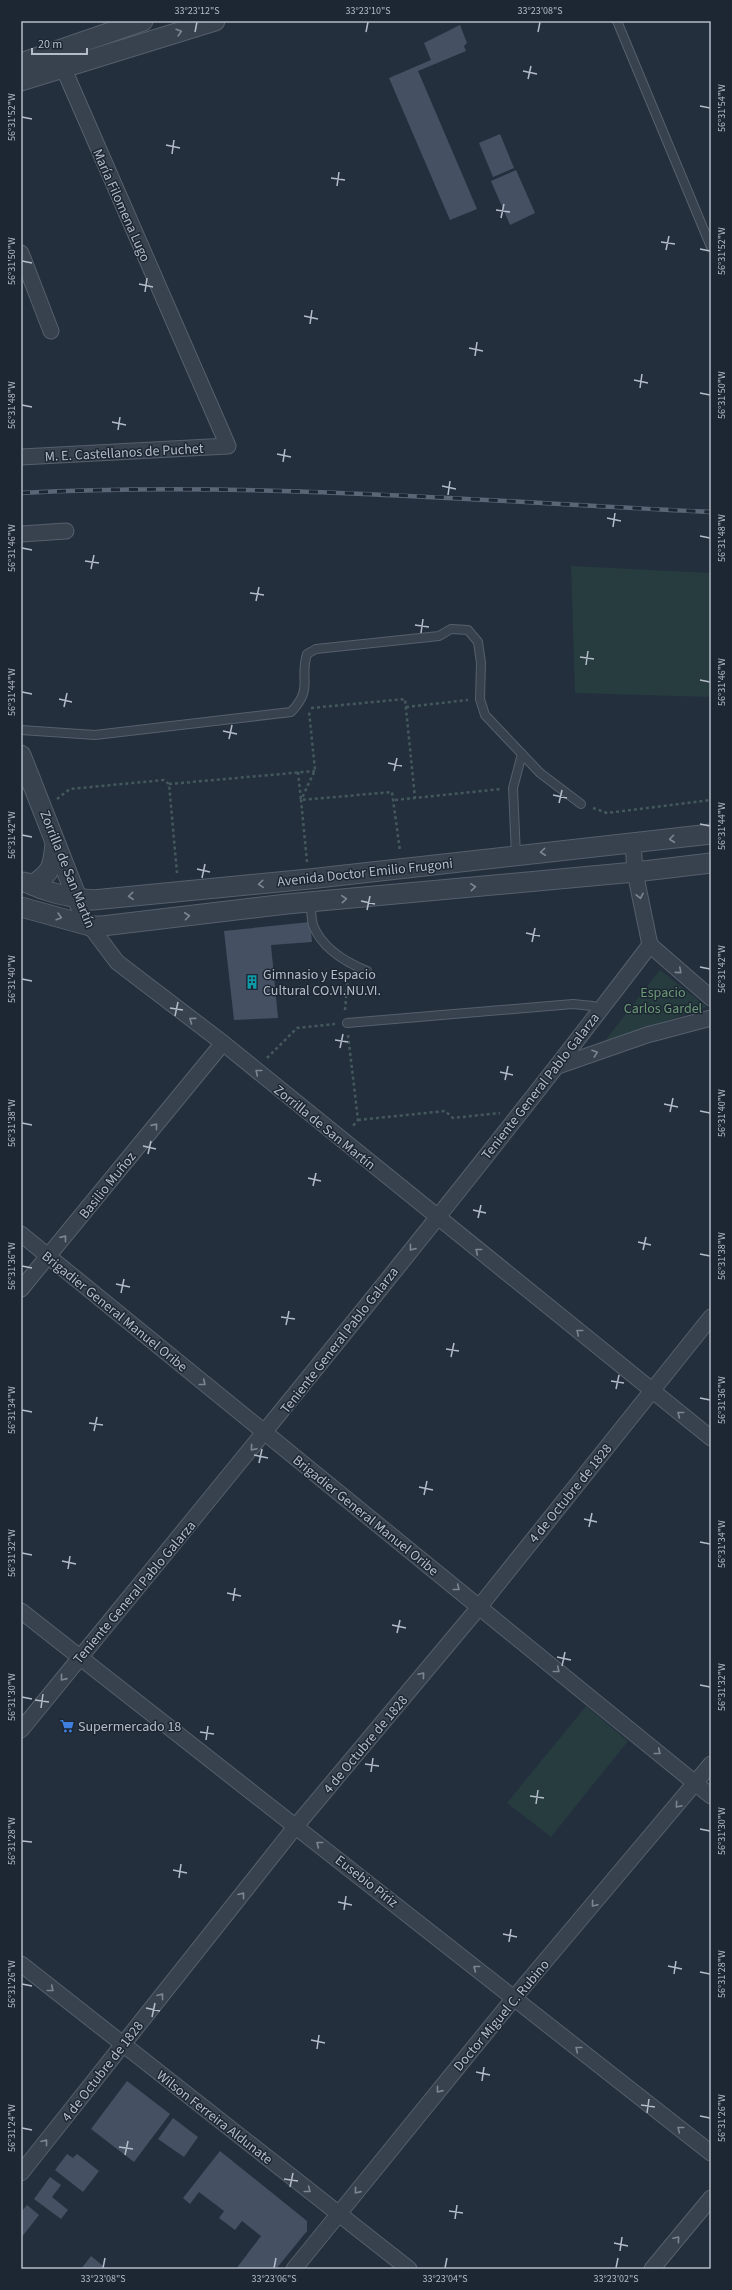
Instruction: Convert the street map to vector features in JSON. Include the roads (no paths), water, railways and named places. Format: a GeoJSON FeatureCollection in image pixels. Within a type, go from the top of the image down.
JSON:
{"type":"FeatureCollection","features":[{"type":"Feature","properties":{"kind":"street"},"geometry":{"type":"LineString","coordinates":[[21,81],[59,60],[143,21]]}},
{"type":"Feature","properties":{"kind":"street"},"geometry":{"type":"LineString","coordinates":[[148,21],[154,40]]}},
{"type":"Feature","properties":{"kind":"street"},"geometry":{"type":"LineString","coordinates":[[21,63],[59,60],[154,40],[215,21]]}},
{"type":"Feature","properties":{"kind":"street","name":"María Filomena Lugo"},"geometry":{"type":"LineString","coordinates":[[59,60],[228,446]]}},
{"type":"Feature","properties":{"kind":"street"},"geometry":{"type":"LineString","coordinates":[[21,253],[51,331]]}},
{"type":"Feature","properties":{"kind":"street","name":"M. E. Castellanos de Puchet"},"geometry":{"type":"LineString","coordinates":[[21,458],[228,446]]}},
{"type":"Feature","properties":{"kind":"street"},"geometry":{"type":"LineString","coordinates":[[21,534],[66,531]]}},
{"type":"Feature","properties":{"kind":"street","name":"Zorrilla de San Martín"},"geometry":{"type":"LineString","coordinates":[[21,755],[42,804],[77,898],[90,926],[117,962],[223,1043],[436,1217],[711,1438]]}},
{"type":"Feature","properties":{"kind":"street","name":"Avenida Doctor Emilio Frugoni"},"geometry":{"type":"LineString","coordinates":[[27,883],[45,890],[77,898],[93,900],[309,879],[711,834]]}},
{"type":"Feature","properties":{"kind":"street"},"geometry":{"type":"LineString","coordinates":[[27,883],[44,877],[53,865],[55,839]]}},
{"type":"Feature","properties":{"kind":"street"},"geometry":{"type":"LineString","coordinates":[[633,843],[635,872],[650,945],[711,998]]}},
{"type":"Feature","properties":{"kind":"street","name":"Avenida Doctor Emilio Frugoni"},"geometry":{"type":"LineString","coordinates":[[21,907],[90,926],[311,902],[635,872],[711,863]]}},
{"type":"Feature","properties":{"kind":"street"},"geometry":{"type":"LineString","coordinates":[[309,879],[311,902]]}},
{"type":"Feature","properties":{"kind":"street","name":"Teniente General Pablo Galarza"},"geometry":{"type":"LineString","coordinates":[[21,1730],[265,1433],[558,1066],[650,945]]}},
{"type":"Feature","properties":{"kind":"street"},"geometry":{"type":"LineString","coordinates":[[558,1066],[647,1035],[711,1018]]}},
{"type":"Feature","properties":{"kind":"street","name":"Basilio Muñoz"},"geometry":{"type":"LineString","coordinates":[[21,1289],[223,1043]]}},
{"type":"Feature","properties":{"kind":"street","name":"Brigadier General Manuel Oribe"},"geometry":{"type":"LineString","coordinates":[[21,1234],[480,1606],[711,1796]]}},
{"type":"Feature","properties":{"kind":"street","name":"4 de Octubre de 1828"},"geometry":{"type":"LineString","coordinates":[[21,2173],[296,1826],[480,1606],[711,1317]]}},
{"type":"Feature","properties":{"kind":"street","name":"Eusebio Píriz"},"geometry":{"type":"LineString","coordinates":[[21,1611],[711,2153]]}},
{"type":"Feature","properties":{"kind":"street","name":"Doctor Miguel C. Rubino"},"geometry":{"type":"LineString","coordinates":[[294,2269],[514,1998],[711,1764]]}},
{"type":"Feature","properties":{"kind":"street","name":"Wilson Ferreira Aldunate"},"geometry":{"type":"LineString","coordinates":[[21,1964],[122,2045],[409,2269]]}},
{"type":"Feature","properties":{"kind":"street"},"geometry":{"type":"LineString","coordinates":[[652,2269],[711,2198]]}},
{"type":"Feature","properties":{"kind":"lane"},"geometry":{"type":"LineString","coordinates":[[617,21],[711,248]]}},
{"type":"Feature","properties":{"kind":"lane"},"geometry":{"type":"LineString","coordinates":[[21,730],[95,735],[291,712],[301,702],[306,689],[304,665],[307,654],[316,649],[439,636],[451,629],[468,630],[478,642],[481,664],[480,699],[484,715],[540,773],[581,804]]}},
{"type":"Feature","properties":{"kind":"lane"},"geometry":{"type":"LineString","coordinates":[[516,855],[513,788],[522,754]]}},
{"type":"Feature","properties":{"kind":"lane"},"geometry":{"type":"LineString","coordinates":[[311,902],[313,924],[328,947],[349,964],[367,971]]}},
{"type":"Feature","properties":{"kind":"lane"},"geometry":{"type":"LineString","coordinates":[[347,1023],[573,1004],[601,1010]]}},
{"type":"Feature","properties":{"kind":"railway"},"geometry":{"type":"LineString","coordinates":[[21,493],[194,489],[280,491],[452,498],[711,512]]}},
{"type":"Feature","properties":{"kind":"place","name":"Gimnasio y Espacio Cultural CO.VI.NU.VI."},"geometry":{"type":"Point","coordinates":[252,982]}},
{"type":"Feature","properties":{"kind":"place","name":"Supermercado 18"},"geometry":{"type":"Point","coordinates":[67,1726]}},
{"type":"Feature","properties":{"kind":"park label","name":"Espacio Carlos Gardel"},"geometry":{"type":"Point","coordinates":[663,1000]}}]}
